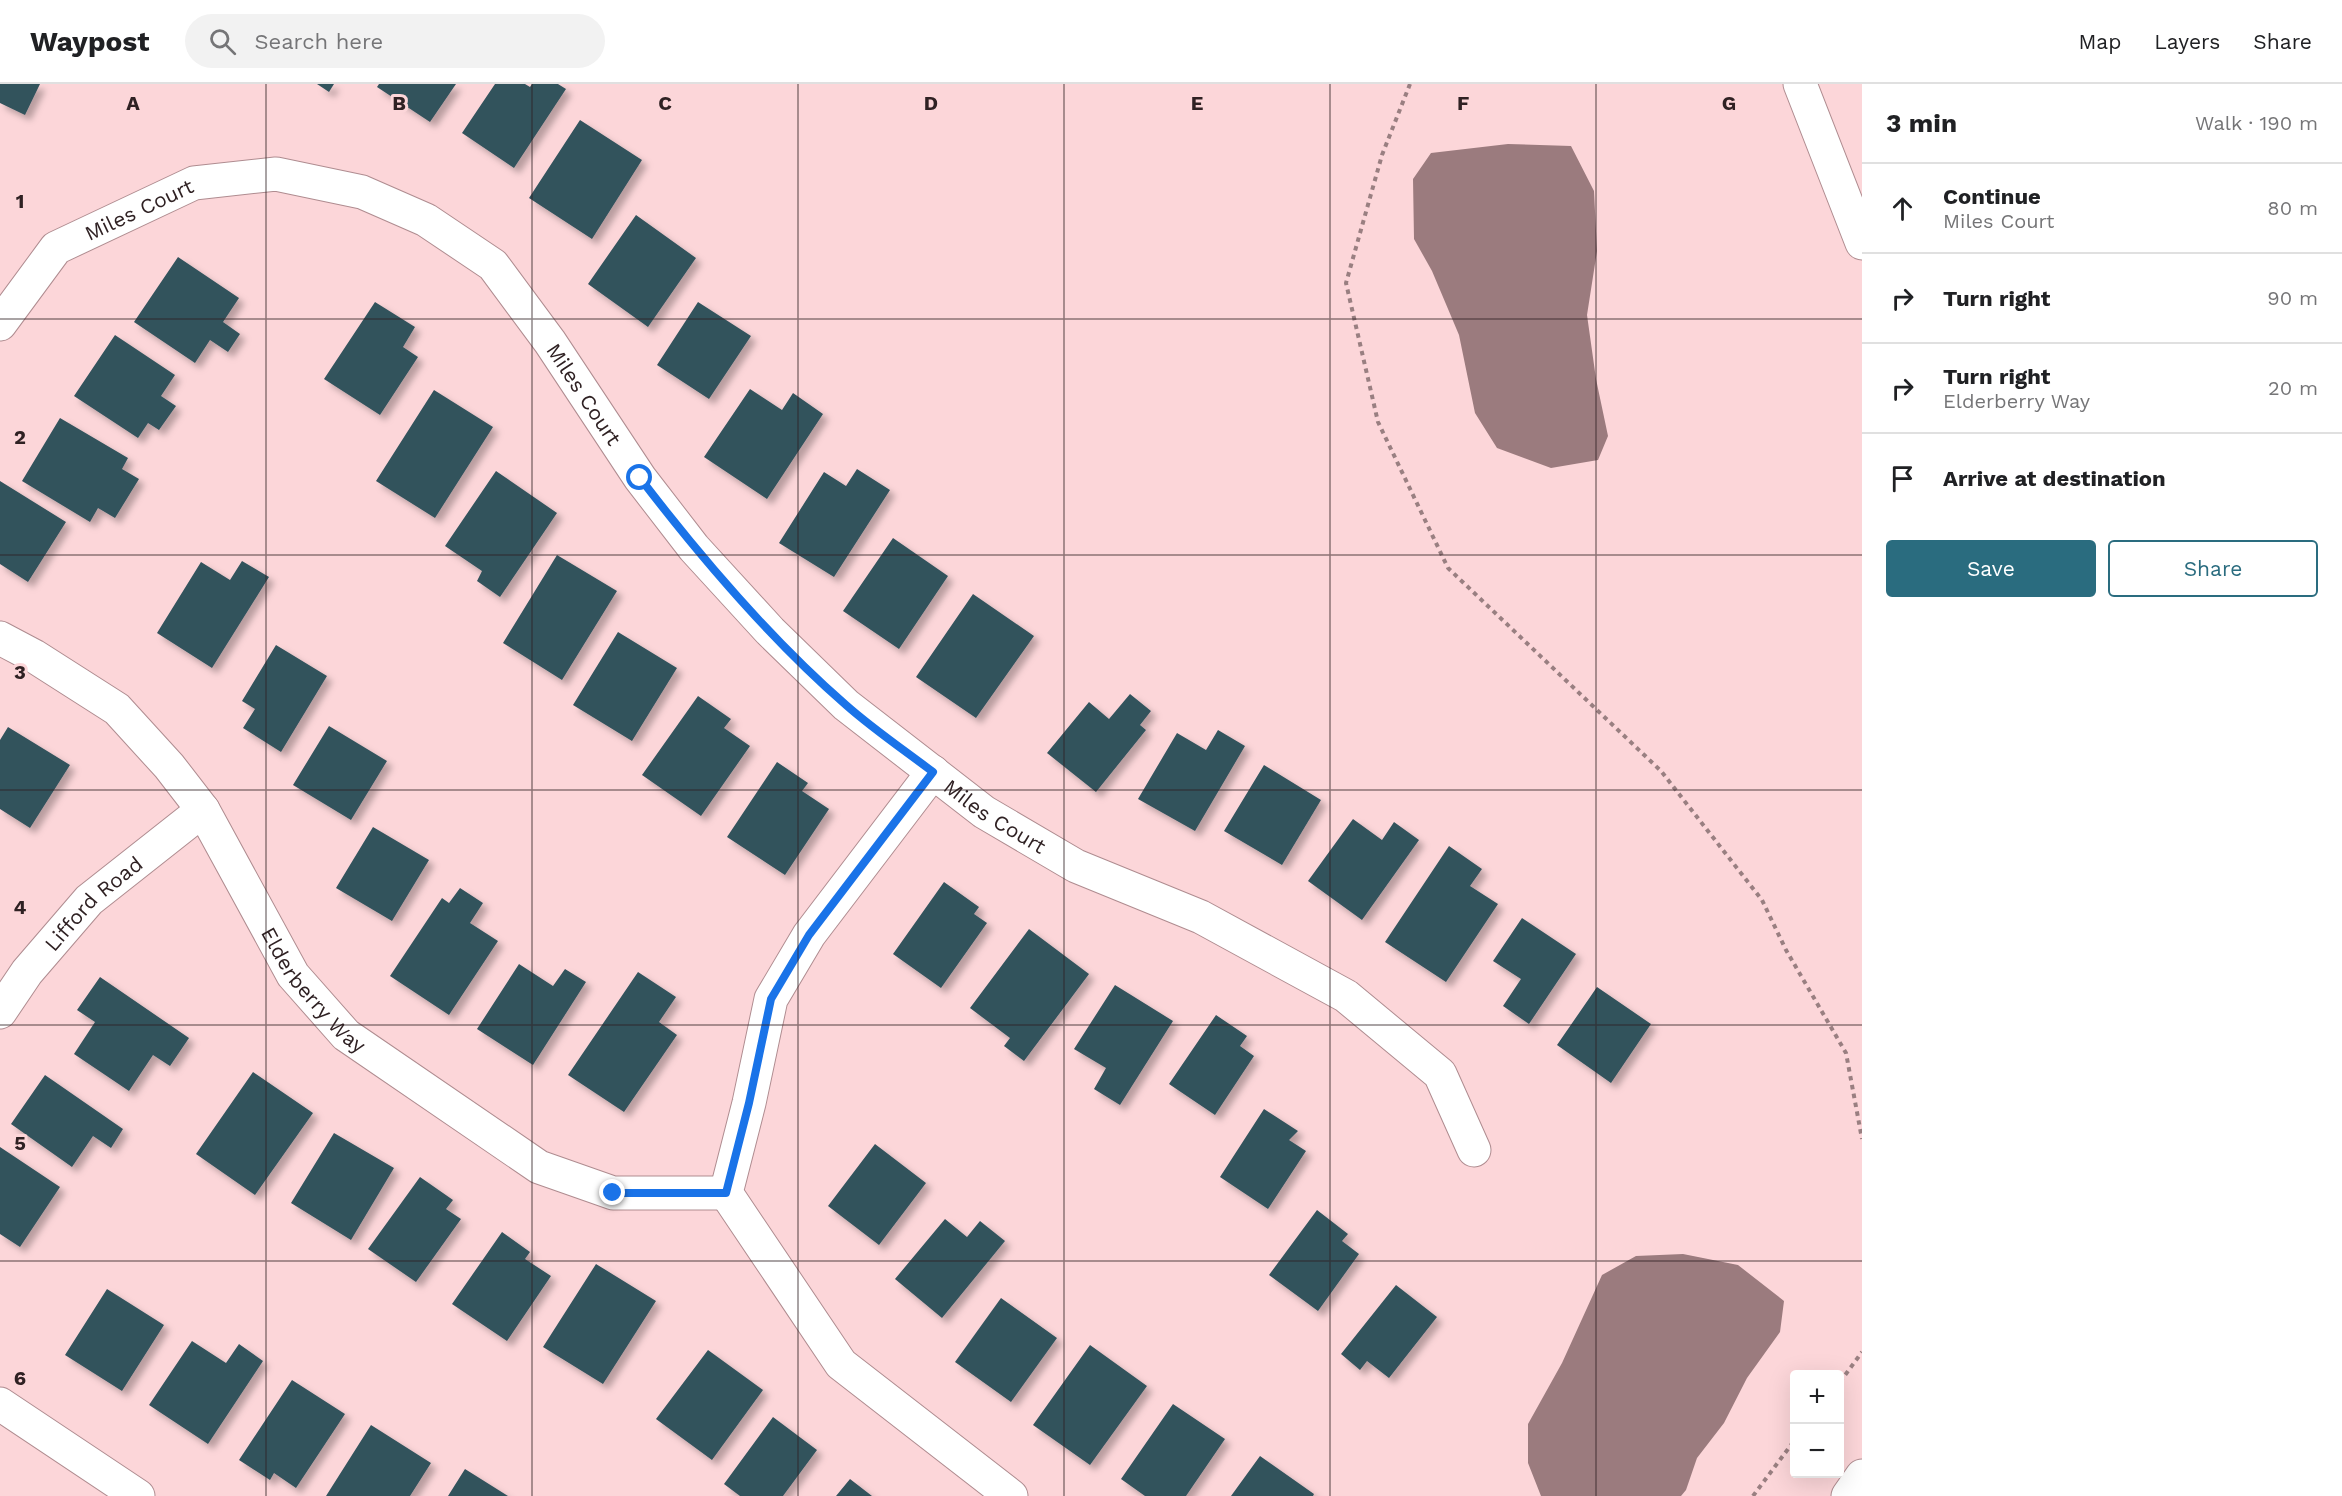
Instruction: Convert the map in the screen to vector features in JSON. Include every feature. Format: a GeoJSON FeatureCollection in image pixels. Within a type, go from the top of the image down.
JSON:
{"type":"FeatureCollection","features":[{"type":"Feature","properties":{"kind":"street"},"geometry":{"type":"LineString","coordinates":[[1800,84],[1862,243]]}},
{"type":"Feature","properties":{"kind":"street","name":"Miles Court"},"geometry":{"type":"LineString","coordinates":[[0,324],[56,248],[194,183],[276,174],[362,192],[426,220],[493,265],[550,342],[640,478],[694,548],[762,623],[846,705],[984,812],[1076,866],[1201,917],[1346,996],[1440,1074],[1474,1150]]}},
{"type":"Feature","properties":{"kind":"street","name":"Elderberry Way"},"geometry":{"type":"LineString","coordinates":[[0,638],[117,709],[169,766],[203,810],[293,975],[346,1035],[539,1167],[613,1193],[726,1193]]}},
{"type":"Feature","properties":{"kind":"street"},"geometry":{"type":"LineString","coordinates":[[933,772],[809,935],[771,999],[749,1103],[726,1193],[842,1364],[1011,1496]]}},
{"type":"Feature","properties":{"kind":"street","name":"Lifford Road"},"geometry":{"type":"LineString","coordinates":[[0,1012],[27,972],[89,900],[203,810]]}},
{"type":"Feature","properties":{"kind":"street"},"geometry":{"type":"LineString","coordinates":[[0,1404],[138,1496]]}},
{"type":"Feature","properties":{"kind":"street"},"geometry":{"type":"LineString","coordinates":[[1848,1496],[1862,1476]]}},
{"type":"Feature","properties":{"kind":"path"},"geometry":{"type":"LineString","coordinates":[[1410,84],[1382,155],[1346,283],[1378,422],[1448,568],[1661,771],[1762,900],[1786,950],[1846,1053],[1862,1138]]}},
{"type":"Feature","properties":{"kind":"path"},"geometry":{"type":"LineString","coordinates":[[1844,1375],[1862,1352]]}},
{"type":"Feature","properties":{"kind":"path"},"geometry":{"type":"LineString","coordinates":[[1753,1496],[1790,1446]]}},
{"type":"Feature","properties":{"kind":"shaded area"},"geometry":{"type":"Polygon","coordinates":[[[1508,144],[1571,146],[1594,191],[1597,251],[1587,315],[1596,379],[1608,436],[1598,460],[1551,468],[1497,448],[1475,413],[1459,335],[1432,271],[1414,239],[1413,179],[1431,153],[1508,144]]]}},
{"type":"Feature","properties":{"kind":"shaded area"},"geometry":{"type":"Polygon","coordinates":[[[1683,1254],[1738,1265],[1784,1301],[1780,1332],[1747,1378],[1724,1423],[1697,1458],[1686,1490],[1681,1496],[1541,1496],[1528,1463],[1528,1424],[1562,1363],[1602,1275],[1636,1256],[1683,1254]]]}},
{"type":"Feature","properties":{"kind":"building"},"geometry":{"type":"Polygon","coordinates":[[[0,84],[40,84],[25,115],[0,103],[0,84]]]}},
{"type":"Feature","properties":{"kind":"building"},"geometry":{"type":"Polygon","coordinates":[[[317,84],[334,84],[329,92],[317,84]]]}},
{"type":"Feature","properties":{"kind":"building"},"geometry":{"type":"Polygon","coordinates":[[[379,84],[456,84],[430,122],[377,87],[379,84]]]}},
{"type":"Feature","properties":{"kind":"building"},"geometry":{"type":"Polygon","coordinates":[[[495,84],[525,84],[530,87],[532,84],[558,84],[566,89],[514,168],[462,133],[495,84]]]}},
{"type":"Feature","properties":{"kind":"building"},"geometry":{"type":"Polygon","coordinates":[[[580,120],[642,160],[592,239],[529,198],[580,120]]]}},
{"type":"Feature","properties":{"kind":"building"},"geometry":{"type":"Polygon","coordinates":[[[636,215],[696,258],[648,327],[588,284],[636,215]]]}},
{"type":"Feature","properties":{"kind":"building"},"geometry":{"type":"Polygon","coordinates":[[[178,257],[239,298],[223,322],[240,334],[228,352],[210,340],[195,363],[134,322],[178,257]]]}},
{"type":"Feature","properties":{"kind":"building"},"geometry":{"type":"Polygon","coordinates":[[[375,302],[415,327],[403,347],[418,357],[380,415],[324,379],[375,302]]]}},
{"type":"Feature","properties":{"kind":"building"},"geometry":{"type":"Polygon","coordinates":[[[698,302],[751,336],[709,399],[657,365],[698,302]]]}},
{"type":"Feature","properties":{"kind":"building"},"geometry":{"type":"Polygon","coordinates":[[[115,335],[175,375],[161,396],[176,406],[159,430],[148,423],[138,438],[74,396],[115,335]]]}},
{"type":"Feature","properties":{"kind":"building"},"geometry":{"type":"Polygon","coordinates":[[[750,389],[782,410],[793,393],[823,414],[767,499],[704,457],[750,389]]]}},
{"type":"Feature","properties":{"kind":"building"},"geometry":{"type":"Polygon","coordinates":[[[434,390],[493,427],[435,518],[376,481],[434,390]]]}},
{"type":"Feature","properties":{"kind":"building"},"geometry":{"type":"Polygon","coordinates":[[[60,418],[128,458],[122,469],[139,479],[115,518],[98,508],[90,522],[22,481],[60,418]]]}},
{"type":"Feature","properties":{"kind":"building"},"geometry":{"type":"Polygon","coordinates":[[[857,469],[890,490],[834,577],[779,543],[824,472],[846,486],[857,469]]]}},
{"type":"Feature","properties":{"kind":"building"},"geometry":{"type":"Polygon","coordinates":[[[496,471],[557,513],[500,597],[477,581],[482,571],[445,546],[496,471]]]}},
{"type":"Feature","properties":{"kind":"building"},"geometry":{"type":"Polygon","coordinates":[[[0,481],[66,522],[28,582],[0,564],[0,481]]]}},
{"type":"Feature","properties":{"kind":"building"},"geometry":{"type":"Polygon","coordinates":[[[893,538],[948,576],[899,649],[843,611],[893,538]]]}},
{"type":"Feature","properties":{"kind":"building"},"geometry":{"type":"Polygon","coordinates":[[[557,555],[617,591],[562,680],[503,643],[557,555]]]}},
{"type":"Feature","properties":{"kind":"building"},"geometry":{"type":"Polygon","coordinates":[[[242,561],[269,577],[212,668],[157,633],[201,562],[230,580],[242,561]]]}},
{"type":"Feature","properties":{"kind":"building"},"geometry":{"type":"Polygon","coordinates":[[[973,594],[1034,636],[976,718],[916,677],[973,594]]]}},
{"type":"Feature","properties":{"kind":"building"},"geometry":{"type":"Polygon","coordinates":[[[618,632],[677,668],[632,741],[573,705],[618,632]]]}},
{"type":"Feature","properties":{"kind":"building"},"geometry":{"type":"Polygon","coordinates":[[[276,645],[327,676],[281,752],[243,728],[255,709],[242,701],[276,645]]]}},
{"type":"Feature","properties":{"kind":"building"},"geometry":{"type":"Polygon","coordinates":[[[1130,694],[1151,711],[1140,725],[1146,730],[1096,792],[1047,753],[1089,702],[1109,719],[1130,694]]]}},
{"type":"Feature","properties":{"kind":"building"},"geometry":{"type":"Polygon","coordinates":[[[698,696],[731,719],[724,728],[750,746],[701,816],[642,775],[698,696]]]}},
{"type":"Feature","properties":{"kind":"building"},"geometry":{"type":"Polygon","coordinates":[[[329,726],[387,761],[351,820],[293,785],[329,726]]]}},
{"type":"Feature","properties":{"kind":"building"},"geometry":{"type":"Polygon","coordinates":[[[8,727],[70,765],[30,828],[0,809],[0,740],[8,727]]]}},
{"type":"Feature","properties":{"kind":"building"},"geometry":{"type":"Polygon","coordinates":[[[1218,730],[1245,746],[1195,831],[1138,799],[1177,733],[1206,750],[1218,730]]]}},
{"type":"Feature","properties":{"kind":"building"},"geometry":{"type":"Polygon","coordinates":[[[777,762],[808,783],[802,791],[829,809],[785,875],[727,837],[777,762]]]}},
{"type":"Feature","properties":{"kind":"building"},"geometry":{"type":"Polygon","coordinates":[[[1264,765],[1321,800],[1282,865],[1224,831],[1264,765]]]}},
{"type":"Feature","properties":{"kind":"building"},"geometry":{"type":"Polygon","coordinates":[[[1353,819],[1382,840],[1394,822],[1419,840],[1362,920],[1308,881],[1353,819]]]}},
{"type":"Feature","properties":{"kind":"building"},"geometry":{"type":"Polygon","coordinates":[[[373,827],[429,860],[392,921],[336,888],[373,827]]]}},
{"type":"Feature","properties":{"kind":"building"},"geometry":{"type":"Polygon","coordinates":[[[1449,846],[1482,869],[1470,886],[1498,904],[1446,982],[1385,942],[1449,846]]]}},
{"type":"Feature","properties":{"kind":"building"},"geometry":{"type":"Polygon","coordinates":[[[944,882],[979,907],[974,914],[987,923],[941,988],[893,954],[944,882]]]}},
{"type":"Feature","properties":{"kind":"building"},"geometry":{"type":"Polygon","coordinates":[[[460,888],[483,903],[470,923],[498,941],[449,1015],[390,976],[442,898],[449,903],[460,888]]]}},
{"type":"Feature","properties":{"kind":"building"},"geometry":{"type":"Polygon","coordinates":[[[1522,918],[1576,954],[1529,1024],[1503,1006],[1521,979],[1493,961],[1522,918]]]}},
{"type":"Feature","properties":{"kind":"building"},"geometry":{"type":"Polygon","coordinates":[[[1029,929],[1089,974],[1024,1061],[1004,1046],[1010,1038],[970,1008],[1029,929]]]}},
{"type":"Feature","properties":{"kind":"building"},"geometry":{"type":"Polygon","coordinates":[[[519,964],[553,986],[565,969],[586,982],[533,1065],[477,1029],[519,964]]]}},
{"type":"Feature","properties":{"kind":"building"},"geometry":{"type":"Polygon","coordinates":[[[638,972],[676,997],[659,1022],[677,1035],[624,1112],[568,1075],[638,972]]]}},
{"type":"Feature","properties":{"kind":"building"},"geometry":{"type":"Polygon","coordinates":[[[100,977],[189,1038],[170,1066],[153,1055],[129,1091],[74,1054],[95,1022],[77,1010],[100,977]]]}},
{"type":"Feature","properties":{"kind":"building"},"geometry":{"type":"Polygon","coordinates":[[[1115,985],[1173,1021],[1120,1105],[1094,1089],[1106,1068],[1074,1049],[1115,985]]]}},
{"type":"Feature","properties":{"kind":"building"},"geometry":{"type":"Polygon","coordinates":[[[1597,987],[1651,1024],[1611,1083],[1557,1045],[1597,987]]]}},
{"type":"Feature","properties":{"kind":"building"},"geometry":{"type":"Polygon","coordinates":[[[1216,1015],[1247,1036],[1240,1046],[1254,1056],[1215,1115],[1169,1084],[1216,1015]]]}},
{"type":"Feature","properties":{"kind":"building"},"geometry":{"type":"Polygon","coordinates":[[[253,1072],[313,1113],[255,1195],[196,1154],[253,1072]]]}},
{"type":"Feature","properties":{"kind":"building"},"geometry":{"type":"Polygon","coordinates":[[[45,1075],[123,1129],[111,1148],[93,1136],[72,1167],[11,1124],[45,1075]]]}},
{"type":"Feature","properties":{"kind":"building"},"geometry":{"type":"Polygon","coordinates":[[[1264,1109],[1298,1131],[1289,1140],[1306,1151],[1268,1209],[1220,1177],[1264,1109]]]}},
{"type":"Feature","properties":{"kind":"building"},"geometry":{"type":"Polygon","coordinates":[[[334,1133],[394,1168],[351,1240],[291,1203],[334,1133]]]}},
{"type":"Feature","properties":{"kind":"building"},"geometry":{"type":"Polygon","coordinates":[[[875,1144],[926,1183],[879,1245],[828,1206],[875,1144]]]}},
{"type":"Feature","properties":{"kind":"building"},"geometry":{"type":"Polygon","coordinates":[[[0,1147],[60,1187],[20,1247],[0,1234],[0,1147]]]}},
{"type":"Feature","properties":{"kind":"building"},"geometry":{"type":"Polygon","coordinates":[[[420,1177],[453,1200],[446,1209],[461,1219],[416,1282],[368,1249],[420,1177]]]}},
{"type":"Feature","properties":{"kind":"building"},"geometry":{"type":"Polygon","coordinates":[[[1317,1210],[1348,1234],[1342,1241],[1359,1254],[1318,1311],[1269,1275],[1317,1210]]]}},
{"type":"Feature","properties":{"kind":"building"},"geometry":{"type":"Polygon","coordinates":[[[945,1219],[967,1237],[980,1221],[1005,1241],[942,1318],[895,1279],[945,1219]]]}},
{"type":"Feature","properties":{"kind":"building"},"geometry":{"type":"Polygon","coordinates":[[[502,1232],[530,1252],[525,1259],[551,1276],[507,1341],[452,1304],[502,1232]]]}},
{"type":"Feature","properties":{"kind":"building"},"geometry":{"type":"Polygon","coordinates":[[[596,1264],[656,1301],[603,1384],[543,1347],[596,1264]]]}},
{"type":"Feature","properties":{"kind":"building"},"geometry":{"type":"Polygon","coordinates":[[[1396,1285],[1437,1317],[1389,1378],[1367,1361],[1360,1370],[1341,1354],[1396,1285]]]}},
{"type":"Feature","properties":{"kind":"building"},"geometry":{"type":"Polygon","coordinates":[[[107,1289],[164,1325],[122,1391],[65,1355],[107,1289]]]}},
{"type":"Feature","properties":{"kind":"building"},"geometry":{"type":"Polygon","coordinates":[[[1001,1298],[1057,1338],[1011,1402],[955,1362],[1001,1298]]]}},
{"type":"Feature","properties":{"kind":"building"},"geometry":{"type":"Polygon","coordinates":[[[192,1341],[226,1363],[239,1344],[263,1361],[208,1444],[149,1405],[192,1341]]]}},
{"type":"Feature","properties":{"kind":"building"},"geometry":{"type":"Polygon","coordinates":[[[1090,1345],[1147,1386],[1090,1465],[1033,1425],[1090,1345]]]}},
{"type":"Feature","properties":{"kind":"building"},"geometry":{"type":"Polygon","coordinates":[[[708,1350],[763,1390],[712,1460],[656,1419],[708,1350]]]}},
{"type":"Feature","properties":{"kind":"building"},"geometry":{"type":"Polygon","coordinates":[[[292,1380],[345,1414],[296,1488],[274,1473],[270,1480],[239,1460],[292,1380]]]}},
{"type":"Feature","properties":{"kind":"building"},"geometry":{"type":"Polygon","coordinates":[[[1173,1404],[1225,1439],[1186,1496],[1145,1496],[1121,1479],[1173,1404]]]}},
{"type":"Feature","properties":{"kind":"building"},"geometry":{"type":"Polygon","coordinates":[[[773,1417],[817,1450],[783,1496],[740,1496],[724,1484],[773,1417]]]}},
{"type":"Feature","properties":{"kind":"building"},"geometry":{"type":"Polygon","coordinates":[[[371,1425],[431,1463],[410,1496],[326,1496],[371,1425]]]}},
{"type":"Feature","properties":{"kind":"building"},"geometry":{"type":"Polygon","coordinates":[[[1260,1456],[1314,1494],[1313,1496],[1231,1496],[1260,1456]]]}},
{"type":"Feature","properties":{"kind":"building"},"geometry":{"type":"Polygon","coordinates":[[[465,1469],[508,1496],[448,1496],[465,1469]]]}},
{"type":"Feature","properties":{"kind":"building"},"geometry":{"type":"Polygon","coordinates":[[[850,1479],[872,1496],[836,1496],[850,1479]]]}},
{"type":"Feature","properties":{"kind":"route"},"geometry":{"type":"LineString","coordinates":[[613,1193],[726,1193],[749,1103],[771,999],[809,935],[933,772],[846,705],[770,631],[694,548],[640,478]]}}]}
